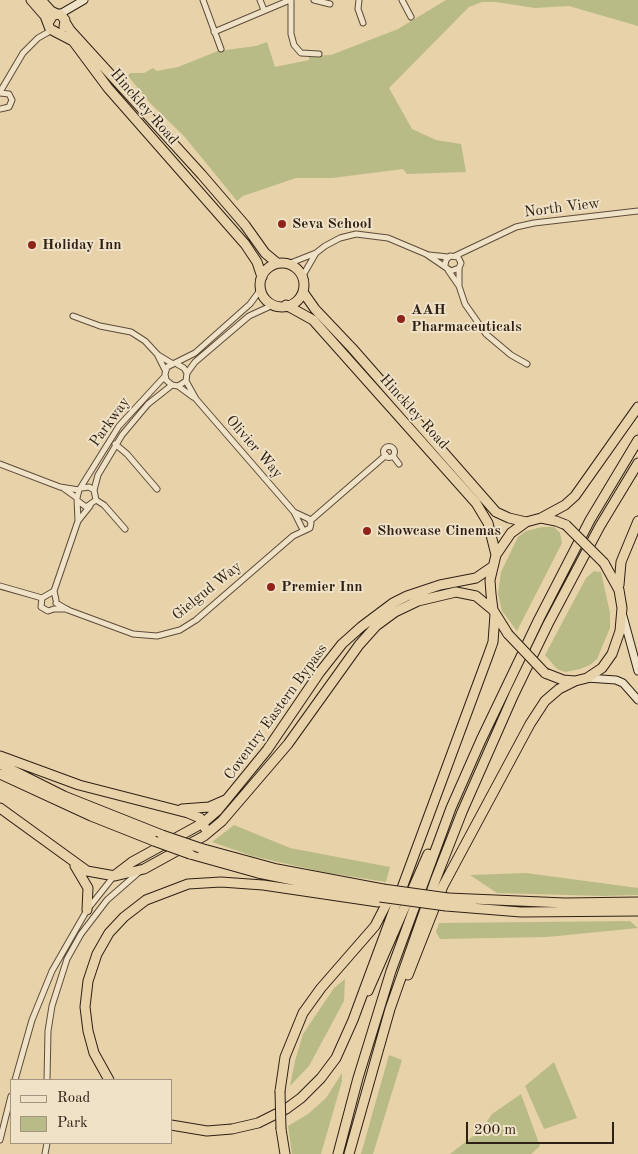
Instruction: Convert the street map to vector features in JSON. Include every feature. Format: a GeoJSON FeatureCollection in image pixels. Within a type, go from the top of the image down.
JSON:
{"type":"FeatureCollection","features":[{"type":"Feature","properties":{"kind":"highway","name":"Hinckley Road"},"geometry":{"type":"LineString","coordinates":[[31,0],[45,16],[51,28],[73,41],[108,88],[245,244],[256,260],[262,277]]}},
{"type":"Feature","properties":{"kind":"highway","name":"Hinckley Road"},"geometry":{"type":"LineString","coordinates":[[41,0],[51,11],[62,18],[70,30],[202,175],[245,225],[268,257],[277,263]]}},
{"type":"Feature","properties":{"kind":"highway"},"geometry":{"type":"LineString","coordinates":[[50,17],[62,18],[63,28],[51,28],[50,17]]}},
{"type":"Feature","properties":{"kind":"highway"},"geometry":{"type":"LineString","coordinates":[[277,263],[288,264],[298,270],[302,277],[303,292],[297,301],[286,305],[273,305],[266,300],[261,289],[262,277],[270,266],[277,263]]}},
{"type":"Feature","properties":{"kind":"highway","name":"Hinckley Road"},"geometry":{"type":"LineString","coordinates":[[303,292],[315,309],[352,348],[496,512],[526,522]]}},
{"type":"Feature","properties":{"kind":"highway","name":"Hinckley Road"},"geometry":{"type":"LineString","coordinates":[[286,305],[304,314],[323,331],[476,503],[488,523],[496,555]]}},
{"type":"Feature","properties":{"kind":"highway"},"geometry":{"type":"LineString","coordinates":[[172,1125],[197,1131],[232,1129],[258,1123],[286,1109],[312,1088],[336,1058],[353,1020],[488,656],[492,642],[494,612],[490,580],[496,555],[510,533],[526,522],[541,518],[565,505],[574,496],[638,407]]}},
{"type":"Feature","properties":{"kind":"highway"},"geometry":{"type":"LineString","coordinates":[[353,1020],[367,995],[421,868],[539,619],[590,520],[638,440]]}},
{"type":"Feature","properties":{"kind":"highway"},"geometry":{"type":"LineString","coordinates":[[349,1154],[390,1009],[425,907],[491,743],[530,660],[576,570],[638,463]]}},
{"type":"Feature","properties":{"kind":"highway"},"geometry":{"type":"LineString","coordinates":[[541,518],[566,525],[604,563],[619,590]]}},
{"type":"Feature","properties":{"kind":"highway"},"geometry":{"type":"LineString","coordinates":[[369,1080],[429,918],[458,855],[536,714],[554,693],[575,681],[587,678],[602,668],[612,654],[620,631],[622,608],[619,590],[621,562],[638,521]]}},
{"type":"Feature","properties":{"kind":"highway","name":"Coventry Eastern Bypass"},"geometry":{"type":"LineString","coordinates":[[115,876],[132,862],[203,823],[232,794],[280,732],[320,672],[342,644],[361,627],[392,603],[407,596],[440,585],[476,578],[492,567]]}},
{"type":"Feature","properties":{"kind":"highway","name":"Coventry Eastern Bypass"},"geometry":{"type":"LineString","coordinates":[[115,876],[144,869],[204,836],[222,821],[273,762],[359,645],[376,626],[395,612],[418,600],[456,592],[476,596],[494,612]]}},
{"type":"Feature","properties":{"kind":"highway"},"geometry":{"type":"LineString","coordinates":[[494,612],[508,634],[545,672],[559,679],[575,681]]}},
{"type":"Feature","properties":{"kind":"highway"},"geometry":{"type":"LineString","coordinates":[[0,756],[79,785],[195,816],[203,823],[204,836]]}},
{"type":"Feature","properties":{"kind":"highway"},"geometry":{"type":"LineString","coordinates":[[0,764],[79,802],[162,835],[200,848],[380,896]]}},
{"type":"Feature","properties":{"kind":"highway"},"geometry":{"type":"LineString","coordinates":[[0,774],[70,807],[154,841],[190,854],[258,872],[403,901],[638,902]]}},
{"type":"Feature","properties":{"kind":"highway"},"geometry":{"type":"LineString","coordinates":[[286,1154],[281,1129],[280,1091],[285,1057],[298,1024],[321,988],[364,941],[381,916],[440,784]]}},
{"type":"Feature","properties":{"kind":"highway"},"geometry":{"type":"LineString","coordinates":[[175,810],[209,807],[221,803],[232,794]]}},
{"type":"Feature","properties":{"kind":"highway"},"geometry":{"type":"LineString","coordinates":[[0,808],[74,863],[98,874],[115,876]]}},
{"type":"Feature","properties":{"kind":"highway"},"geometry":{"type":"LineString","coordinates":[[338,1154],[358,1078],[391,971],[451,808]]}},
{"type":"Feature","properties":{"kind":"highway"},"geometry":{"type":"LineString","coordinates":[[74,863],[87,885],[87,910]]}},
{"type":"Feature","properties":{"kind":"highway"},"geometry":{"type":"LineString","coordinates":[[108,1079],[94,1054],[88,1031],[85,1008],[88,980],[97,954],[109,933],[124,917],[151,897],[165,891],[197,883],[235,882],[447,902],[521,912],[638,911]]}},
{"type":"Feature","properties":{"kind":"main road"},"geometry":{"type":"LineString","coordinates":[[62,18],[84,0]]}},
{"type":"Feature","properties":{"kind":"main road"},"geometry":{"type":"LineString","coordinates":[[622,608],[628,640],[638,671]]}},
{"type":"Feature","properties":{"kind":"main road"},"geometry":{"type":"LineString","coordinates":[[587,678],[616,680],[623,683],[638,700]]}},
{"type":"Feature","properties":{"kind":"street"},"geometry":{"type":"LineString","coordinates":[[202,0],[221,50]]}},
{"type":"Feature","properties":{"kind":"street"},"geometry":{"type":"LineString","coordinates":[[260,0],[264,10]]}},
{"type":"Feature","properties":{"kind":"street"},"geometry":{"type":"LineString","coordinates":[[214,32],[290,0],[291,34],[294,45],[301,53],[319,54]]}},
{"type":"Feature","properties":{"kind":"street"},"geometry":{"type":"LineString","coordinates":[[314,0],[330,4]]}},
{"type":"Feature","properties":{"kind":"street"},"geometry":{"type":"LineString","coordinates":[[359,0],[358,9],[363,23]]}},
{"type":"Feature","properties":{"kind":"street"},"geometry":{"type":"LineString","coordinates":[[402,0],[410,17]]}},
{"type":"Feature","properties":{"kind":"street"},"geometry":{"type":"LineString","coordinates":[[0,109],[7,109],[11,104],[11,98],[2,92],[7,79],[23,53],[51,28]]}},
{"type":"Feature","properties":{"kind":"street","name":"North View"},"geometry":{"type":"LineString","coordinates":[[426,254],[448,257],[456,256],[500,232],[534,223],[638,211]]}},
{"type":"Feature","properties":{"kind":"street","name":"North View"},"geometry":{"type":"LineString","coordinates":[[629,213],[638,216]]}},
{"type":"Feature","properties":{"kind":"street"},"geometry":{"type":"LineString","coordinates":[[288,264],[316,253],[340,238],[368,234],[388,238],[426,254],[454,271],[473,248]]}},
{"type":"Feature","properties":{"kind":"street"},"geometry":{"type":"LineString","coordinates":[[302,277],[316,253]]}},
{"type":"Feature","properties":{"kind":"street"},"geometry":{"type":"LineString","coordinates":[[456,256],[460,266],[459,286]]}},
{"type":"Feature","properties":{"kind":"street"},"geometry":{"type":"LineString","coordinates":[[448,257],[446,267],[459,286],[465,304],[486,334],[510,355],[526,364]]}},
{"type":"Feature","properties":{"kind":"street"},"geometry":{"type":"LineString","coordinates":[[165,373],[175,364],[195,353],[234,319],[250,304],[261,289]]}},
{"type":"Feature","properties":{"kind":"street"},"geometry":{"type":"LineString","coordinates":[[158,355],[165,373],[175,386],[186,381],[187,373],[195,362],[249,316],[273,305]]}},
{"type":"Feature","properties":{"kind":"street"},"geometry":{"type":"LineString","coordinates":[[73,316],[100,326],[131,332],[145,341],[158,355],[184,368],[187,373]]}},
{"type":"Feature","properties":{"kind":"street","name":"Parkway"},"geometry":{"type":"LineString","coordinates":[[81,489],[119,426],[165,373]]}},
{"type":"Feature","properties":{"kind":"street","name":"Olivier Way"},"geometry":{"type":"LineString","coordinates":[[186,381],[196,399],[294,512],[300,526]]}},
{"type":"Feature","properties":{"kind":"street","name":"Parkway"},"geometry":{"type":"LineString","coordinates":[[94,490],[96,480],[115,444],[143,409],[165,389],[175,386]]}},
{"type":"Feature","properties":{"kind":"street","name":"Olivier Way"},"geometry":{"type":"LineString","coordinates":[[175,386],[196,399]]}},
{"type":"Feature","properties":{"kind":"street"},"geometry":{"type":"LineString","coordinates":[[115,444],[127,454],[157,489]]}},
{"type":"Feature","properties":{"kind":"street"},"geometry":{"type":"LineString","coordinates":[[386,455],[384,450],[390,446],[394,449],[393,456],[399,464]]}},
{"type":"Feature","properties":{"kind":"street"},"geometry":{"type":"LineString","coordinates":[[304,518],[300,526],[310,528],[310,521],[386,455],[393,456]]}},
{"type":"Feature","properties":{"kind":"street"},"geometry":{"type":"LineString","coordinates":[[0,464],[60,487],[77,499],[83,506],[90,506]]}},
{"type":"Feature","properties":{"kind":"street"},"geometry":{"type":"LineString","coordinates":[[60,487],[81,489],[89,487],[94,490],[96,500],[104,505],[126,529]]}},
{"type":"Feature","properties":{"kind":"street"},"geometry":{"type":"LineString","coordinates":[[78,522],[77,499],[81,489]]}},
{"type":"Feature","properties":{"kind":"street"},"geometry":{"type":"LineString","coordinates":[[55,604],[54,590],[78,522],[96,500]]}},
{"type":"Feature","properties":{"kind":"street","name":"Olivier Way"},"geometry":{"type":"LineString","coordinates":[[294,512],[310,521]]}},
{"type":"Feature","properties":{"kind":"street","name":"Gielgud Way"},"geometry":{"type":"LineString","coordinates":[[55,604],[133,634],[157,636],[173,633],[196,620],[293,536],[300,526]]}},
{"type":"Feature","properties":{"kind":"street"},"geometry":{"type":"LineString","coordinates":[[0,586],[55,604]]}},
{"type":"Feature","properties":{"kind":"street"},"geometry":{"type":"LineString","coordinates":[[44,599],[54,590]]}},
{"type":"Feature","properties":{"kind":"street"},"geometry":{"type":"LineString","coordinates":[[44,599],[46,611],[55,604]]}},
{"type":"Feature","properties":{"kind":"street"},"geometry":{"type":"LineString","coordinates":[[47,1079],[47,1046],[51,1012],[58,984],[68,959],[81,934],[107,900],[144,869]]}},
{"type":"Feature","properties":{"kind":"street"},"geometry":{"type":"LineString","coordinates":[[15,1079],[38,1002],[52,971],[87,910],[115,876]]}},
{"type":"Feature","properties":{"kind":"street"},"geometry":{"type":"LineString","coordinates":[[0,1140],[10,1100]]}},
{"type":"Feature","properties":{"kind":"green space"},"geometry":{"type":"Polygon","coordinates":[[[446,0],[638,0],[638,26],[569,6],[535,8],[496,2],[482,2],[469,7],[389,88],[412,129],[436,140],[461,144],[466,172],[407,174],[403,169],[332,178],[296,178],[243,196],[237,201],[184,136],[150,103],[128,76],[130,73],[144,73],[153,68],[157,71],[178,67],[218,51],[256,46],[267,42],[275,67],[309,60],[309,56],[331,55],[398,29],[446,0]]]}},
{"type":"Feature","properties":{"kind":"green space"},"geometry":{"type":"Polygon","coordinates":[[[542,527],[554,527],[560,533],[562,543],[517,631],[502,611],[498,594],[501,572],[518,537],[526,531],[542,527]]]}},
{"type":"Feature","properties":{"kind":"green space"},"geometry":{"type":"Polygon","coordinates":[[[594,571],[601,572],[610,613],[610,628],[597,659],[590,665],[565,672],[557,669],[545,655],[586,578],[594,571]]]}},
{"type":"Feature","properties":{"kind":"green space"},"geometry":{"type":"Polygon","coordinates":[[[234,825],[290,848],[390,867],[386,882],[323,872],[252,856],[212,842],[234,825]]]}},
{"type":"Feature","properties":{"kind":"green space"},"geometry":{"type":"Polygon","coordinates":[[[526,873],[638,888],[638,895],[602,896],[497,893],[470,875],[526,873]]]}},
{"type":"Feature","properties":{"kind":"green space"},"geometry":{"type":"Polygon","coordinates":[[[630,921],[638,928],[547,937],[440,939],[436,932],[439,923],[630,921]]]}},
{"type":"Feature","properties":{"kind":"green space"},"geometry":{"type":"Polygon","coordinates":[[[345,979],[344,1001],[309,1066],[290,1086],[303,1034],[334,988],[345,979]]]}},
{"type":"Feature","properties":{"kind":"green space"},"geometry":{"type":"Polygon","coordinates":[[[389,1055],[402,1060],[373,1154],[361,1154],[389,1055]]]}},
{"type":"Feature","properties":{"kind":"green space"},"geometry":{"type":"Polygon","coordinates":[[[554,1062],[577,1118],[544,1129],[525,1086],[554,1062]]]}},
{"type":"Feature","properties":{"kind":"green space"},"geometry":{"type":"Polygon","coordinates":[[[342,1073],[342,1081],[321,1154],[292,1154],[288,1126],[308,1114],[326,1098],[342,1073]]]}},
{"type":"Feature","properties":{"kind":"green space"},"geometry":{"type":"Polygon","coordinates":[[[521,1094],[540,1146],[531,1154],[450,1154],[481,1130],[492,1114],[521,1094]]]}},
{"type":"Feature","properties":{"kind":"place","name":"Seva School"},"geometry":{"type":"Point","coordinates":[282,224]}},
{"type":"Feature","properties":{"kind":"place","name":"Holiday Inn"},"geometry":{"type":"Point","coordinates":[32,245]}},
{"type":"Feature","properties":{"kind":"place","name":"AAH Pharmaceuticals"},"geometry":{"type":"Point","coordinates":[401,319]}},
{"type":"Feature","properties":{"kind":"place","name":"Showcase Cinemas"},"geometry":{"type":"Point","coordinates":[367,531]}},
{"type":"Feature","properties":{"kind":"place","name":"Premier Inn"},"geometry":{"type":"Point","coordinates":[271,587]}}]}
